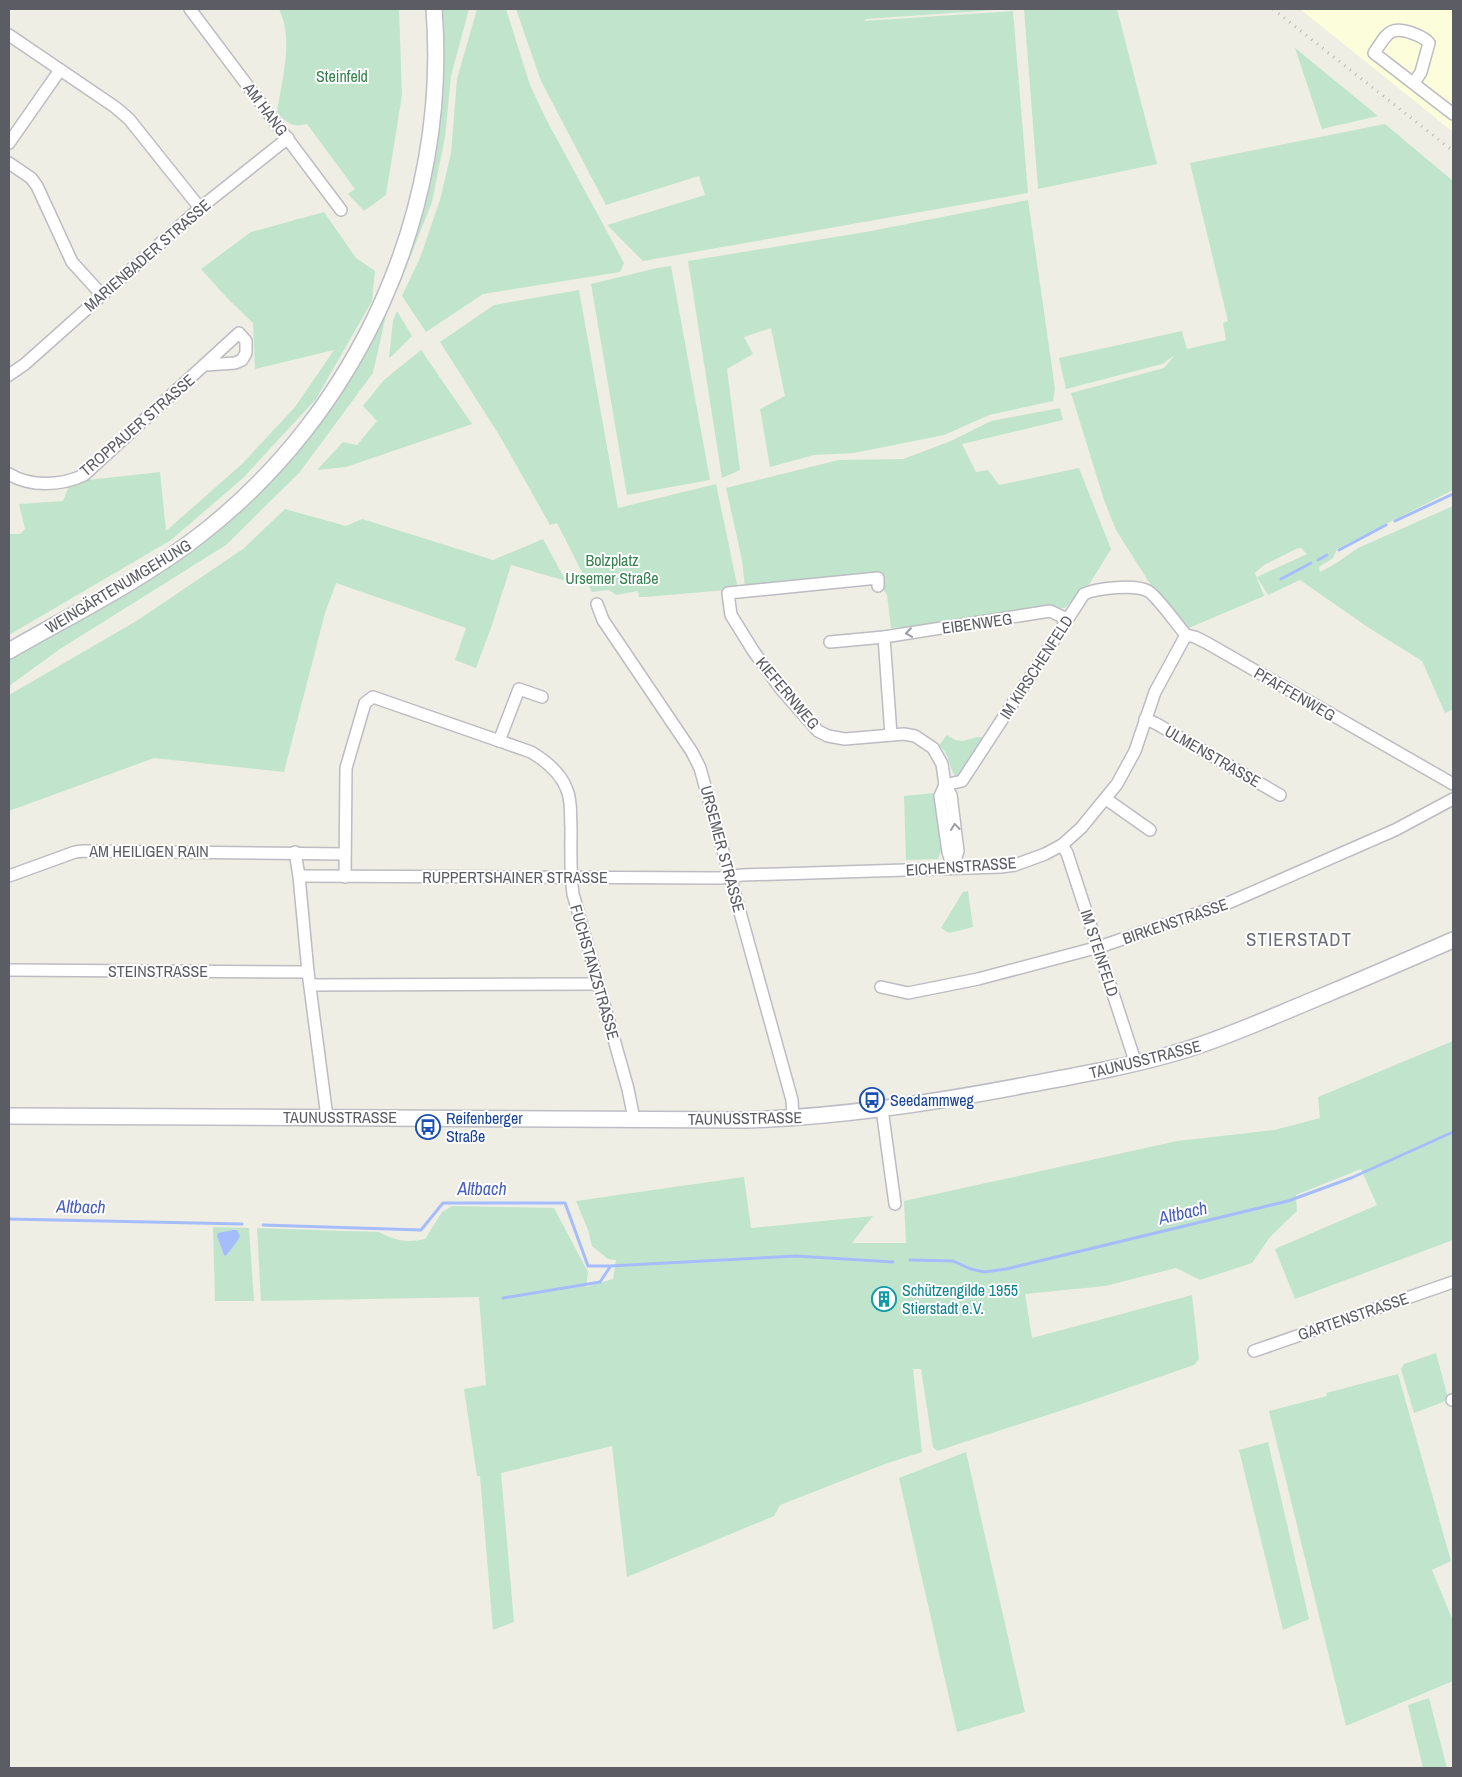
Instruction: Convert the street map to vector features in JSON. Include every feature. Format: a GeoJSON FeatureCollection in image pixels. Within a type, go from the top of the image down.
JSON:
{"type":"FeatureCollection","features":[{"type":"Feature","properties":{"kind":"street","name":"AM HANG"},"geometry":{"type":"LineString","coordinates":[[190,9],[341,210]]}},
{"type":"Feature","properties":{"kind":"street","name":"WEINGÄRTENUMGEHUNG"},"geometry":{"type":"LineString","coordinates":[[9,651],[154,568],[200,535],[243,498],[283,457],[318,413],[349,366],[376,316],[390,284],[416,209],[430,138],[436,65],[434,9]]}},
{"type":"Feature","properties":{"kind":"street"},"geometry":{"type":"LineString","coordinates":[[1414,83],[1422,72],[1429,43],[1422,37],[1399,29],[1390,32],[1374,53],[1453,114]]}},
{"type":"Feature","properties":{"kind":"street"},"geometry":{"type":"LineString","coordinates":[[9,35],[115,107],[129,119],[200,208]]}},
{"type":"Feature","properties":{"kind":"street"},"geometry":{"type":"LineString","coordinates":[[9,143],[60,70]]}},
{"type":"Feature","properties":{"kind":"street","name":"MARIENBADER STRASSE"},"geometry":{"type":"LineString","coordinates":[[9,375],[25,364],[200,208],[288,138]]}},
{"type":"Feature","properties":{"kind":"street"},"geometry":{"type":"LineString","coordinates":[[9,163],[31,178],[37,186],[72,262],[102,295]]}},
{"type":"Feature","properties":{"kind":"street","name":"TROPPAUER STRASSE"},"geometry":{"type":"LineString","coordinates":[[9,474],[18,479],[64,483],[84,475],[206,365]]}},
{"type":"Feature","properties":{"kind":"street","name":"KIEFERNWEG"},"geometry":{"type":"LineString","coordinates":[[878,586],[878,578],[728,593],[731,616],[754,652],[794,705],[818,731],[828,736],[845,739],[904,734],[915,736],[933,748],[942,764],[946,785],[940,796],[948,852],[953,869]]}},
{"type":"Feature","properties":{"kind":"street","name":"IM KIRSCHENFELD"},"geometry":{"type":"LineString","coordinates":[[946,785],[962,782],[1084,594],[1091,591],[1125,588],[1148,591]]}},
{"type":"Feature","properties":{"kind":"street","name":"PFAFFENWEG"},"geometry":{"type":"LineString","coordinates":[[1148,591],[1186,635],[1207,643],[1453,784]]}},
{"type":"Feature","properties":{"kind":"street","name":"URSEMER STRASSE"},"geometry":{"type":"LineString","coordinates":[[597,604],[603,620],[696,758],[703,776],[792,1100],[793,1119]]}},
{"type":"Feature","properties":{"kind":"street","name":"EIBENWEG"},"geometry":{"type":"LineString","coordinates":[[830,642],[884,637],[1050,612],[1067,619]]}},
{"type":"Feature","properties":{"kind":"street","name":"EICHENSTRASSE"},"geometry":{"type":"LineString","coordinates":[[730,877],[758,874],[1001,867],[1015,865],[1045,854],[1062,844],[1081,828],[1106,799],[1128,764],[1155,692],[1186,635]]}},
{"type":"Feature","properties":{"kind":"street"},"geometry":{"type":"LineString","coordinates":[[884,637],[892,735]]}},
{"type":"Feature","properties":{"kind":"street"},"geometry":{"type":"LineString","coordinates":[[499,741],[519,689],[542,697]]}},
{"type":"Feature","properties":{"kind":"street","name":"FUCHSTANZSTRASSE"},"geometry":{"type":"LineString","coordinates":[[345,877],[346,768],[365,703],[373,697],[531,752],[542,758],[553,768],[567,789],[570,802],[573,894],[628,1089],[634,1119]]}},
{"type":"Feature","properties":{"kind":"street","name":"ULMENSTRASSE"},"geometry":{"type":"LineString","coordinates":[[1145,719],[1156,723],[1280,795]]}},
{"type":"Feature","properties":{"kind":"street"},"geometry":{"type":"LineString","coordinates":[[1106,799],[1150,830]]}},
{"type":"Feature","properties":{"kind":"street","name":"BIRKENSTRASSE"},"geometry":{"type":"LineString","coordinates":[[881,987],[908,992],[978,979],[1099,947],[1219,906],[1379,837],[1453,799]]}},
{"type":"Feature","properties":{"kind":"street","name":"IM STEINFELD"},"geometry":{"type":"LineString","coordinates":[[1062,844],[1067,853],[1099,947],[1136,1064]]}},
{"type":"Feature","properties":{"kind":"street","name":"AM HEILIGEN RAIN"},"geometry":{"type":"LineString","coordinates":[[9,876],[79,851],[295,852]]}},
{"type":"Feature","properties":{"kind":"street"},"geometry":{"type":"LineString","coordinates":[[327,1117],[295,852],[345,854]]}},
{"type":"Feature","properties":{"kind":"street","name":"RUPPERTSHAINER STRASSE"},"geometry":{"type":"LineString","coordinates":[[299,876],[730,877]]}},
{"type":"Feature","properties":{"kind":"street","name":"TAUNUSSTRASSE"},"geometry":{"type":"LineString","coordinates":[[9,1116],[793,1119],[882,1109],[984,1093],[1136,1064],[1184,1050],[1236,1032],[1453,940]]}},
{"type":"Feature","properties":{"kind":"street","name":"STEINSTRASSE"},"geometry":{"type":"LineString","coordinates":[[9,970],[308,972]]}},
{"type":"Feature","properties":{"kind":"street"},"geometry":{"type":"LineString","coordinates":[[311,985],[598,984]]}},
{"type":"Feature","properties":{"kind":"street"},"geometry":{"type":"LineString","coordinates":[[882,1109],[895,1204]]}},
{"type":"Feature","properties":{"kind":"street","name":"GARTENSTRASSE"},"geometry":{"type":"LineString","coordinates":[[1254,1351],[1453,1282]]}},
{"type":"Feature","properties":{"kind":"shaded area"},"geometry":{"type":"Polygon","coordinates":[[[1300,9],[1453,9],[1453,132],[1300,9]]]}},
{"type":"Feature","properties":{"kind":"green space","name":"Steinfeld"},"geometry":{"type":"Polygon","coordinates":[[[279,9],[399,9],[402,95],[386,195],[364,211],[348,194],[355,189],[307,124],[290,124],[277,112],[286,60],[286,34],[279,9]]]}},
{"type":"Feature","properties":{"kind":"green space"},"geometry":{"type":"Polygon","coordinates":[[[443,9],[469,9],[451,76],[445,137],[432,202],[398,288],[396,286],[444,75],[443,9]]]}},
{"type":"Feature","properties":{"kind":"green space"},"geometry":{"type":"Polygon","coordinates":[[[477,9],[506,9],[530,85],[546,119],[624,263],[620,272],[483,294],[426,332],[402,296],[420,258],[440,200],[451,153],[457,79],[477,9]]]}},
{"type":"Feature","properties":{"kind":"green space"},"geometry":{"type":"Polygon","coordinates":[[[516,9],[1009,9],[866,19],[864,21],[1013,11],[1028,193],[643,261],[607,225],[705,195],[699,176],[606,205],[541,81],[516,9]]]}},
{"type":"Feature","properties":{"kind":"green space"},"geometry":{"type":"Polygon","coordinates":[[[1024,9],[1117,9],[1157,164],[1038,189],[1024,9]]]}},
{"type":"Feature","properties":{"kind":"green space"},"geometry":{"type":"Polygon","coordinates":[[[1295,48],[1378,116],[1322,129],[1295,48]]]}},
{"type":"Feature","properties":{"kind":"green space"},"geometry":{"type":"Polygon","coordinates":[[[1385,124],[1453,181],[1453,490],[1337,549],[1333,558],[1319,567],[1320,572],[1358,548],[1453,506],[1453,709],[1445,713],[1422,661],[1366,626],[1300,580],[1268,595],[1257,577],[1307,554],[1301,548],[1264,565],[1255,573],[1264,596],[1189,628],[1154,590],[1116,530],[1104,500],[1071,393],[1164,368],[1175,355],[1162,364],[1066,389],[1059,358],[1182,331],[1187,349],[1226,340],[1223,323],[1228,321],[1190,163],[1385,124]]]}},
{"type":"Feature","properties":{"kind":"green space"},"geometry":{"type":"Polygon","coordinates":[[[1028,200],[1055,389],[1053,401],[989,415],[944,435],[854,453],[814,455],[770,467],[760,409],[785,396],[771,328],[744,337],[753,354],[727,369],[740,470],[722,478],[688,261],[866,232],[1028,200]]]}},
{"type":"Feature","properties":{"kind":"green space"},"geometry":{"type":"Polygon","coordinates":[[[324,212],[356,258],[375,271],[372,301],[316,399],[243,478],[171,540],[9,635],[9,534],[20,534],[25,529],[19,504],[63,501],[69,486],[88,480],[160,472],[166,531],[242,464],[295,407],[334,350],[255,369],[253,323],[201,269],[251,232],[324,212]]]}},
{"type":"Feature","properties":{"kind":"green space"},"geometry":{"type":"Polygon","coordinates":[[[671,266],[710,480],[627,495],[591,284],[671,266]]]}},
{"type":"Feature","properties":{"kind":"green space","name":"Bolzplatz Ursemer Straße"},"geometry":{"type":"Polygon","coordinates":[[[579,290],[618,508],[716,484],[738,589],[645,597],[639,597],[638,591],[616,595],[609,590],[592,592],[557,523],[550,525],[501,438],[440,342],[494,305],[579,290]]]}},
{"type":"Feature","properties":{"kind":"green space"},"geometry":{"type":"Polygon","coordinates":[[[397,311],[412,336],[389,358],[393,321],[397,311]]]}},
{"type":"Feature","properties":{"kind":"green space"},"geometry":{"type":"Polygon","coordinates":[[[386,315],[373,373],[299,473],[226,545],[60,649],[9,686],[9,661],[174,563],[246,508],[304,444],[386,315]]]}},
{"type":"Feature","properties":{"kind":"green space"},"geometry":{"type":"Polygon","coordinates":[[[421,350],[472,424],[346,467],[317,470],[343,442],[357,445],[377,421],[363,406],[384,380],[421,350]]]}},
{"type":"Feature","properties":{"kind":"green space"},"geometry":{"type":"Polygon","coordinates":[[[1060,408],[1063,420],[962,444],[976,472],[988,470],[999,485],[1079,468],[1111,549],[1090,583],[1065,608],[979,616],[936,624],[891,628],[887,595],[874,573],[745,588],[742,560],[726,488],[839,460],[903,459],[951,441],[991,421],[1060,408]]]}},
{"type":"Feature","properties":{"kind":"green space"},"geometry":{"type":"Polygon","coordinates":[[[285,509],[346,526],[362,519],[493,560],[543,539],[566,581],[511,565],[476,668],[455,660],[466,628],[336,583],[325,613],[284,772],[154,758],[9,811],[9,695],[138,620],[243,549],[285,509]]]}},
{"type":"Feature","properties":{"kind":"green space"},"geometry":{"type":"Polygon","coordinates":[[[947,735],[959,741],[976,737],[986,738],[962,775],[957,777],[952,771],[946,754],[939,745],[947,735]]]}},
{"type":"Feature","properties":{"kind":"green space"},"geometry":{"type":"Polygon","coordinates":[[[935,793],[942,848],[938,859],[906,860],[904,796],[935,793]]]}},
{"type":"Feature","properties":{"kind":"green space"},"geometry":{"type":"Polygon","coordinates":[[[968,891],[973,927],[949,933],[941,928],[963,892],[968,891]]]}},
{"type":"Feature","properties":{"kind":"green space"},"geometry":{"type":"Polygon","coordinates":[[[1453,1041],[1453,1240],[1295,1299],[1275,1249],[1377,1205],[1361,1169],[1296,1195],[1297,1211],[1270,1237],[1252,1263],[1200,1280],[1176,1268],[1105,1286],[1025,1294],[1032,1338],[1192,1295],[1199,1359],[1194,1365],[937,1451],[933,1447],[921,1369],[913,1369],[922,1452],[885,1464],[780,1505],[774,1516],[627,1577],[612,1446],[501,1473],[514,1622],[493,1630],[480,1476],[477,1476],[464,1389],[486,1385],[479,1297],[261,1301],[257,1228],[379,1232],[396,1239],[413,1241],[425,1239],[442,1212],[452,1206],[554,1208],[588,1272],[586,1287],[613,1279],[616,1260],[608,1259],[592,1246],[588,1230],[576,1201],[744,1177],[751,1228],[873,1216],[852,1243],[906,1243],[904,1201],[1177,1141],[1274,1130],[1320,1118],[1318,1097],[1453,1041]]]}},
{"type":"Feature","properties":{"kind":"green space"},"geometry":{"type":"Polygon","coordinates":[[[213,1227],[249,1228],[254,1301],[215,1301],[213,1227]]]}},
{"type":"Feature","properties":{"kind":"green space"},"geometry":{"type":"Polygon","coordinates":[[[1436,1353],[1448,1398],[1443,1402],[1414,1413],[1401,1369],[1404,1364],[1436,1353]]]}},
{"type":"Feature","properties":{"kind":"green space"},"geometry":{"type":"Polygon","coordinates":[[[1398,1374],[1451,1561],[1432,1570],[1453,1621],[1453,1681],[1346,1726],[1269,1411],[1327,1396],[1326,1393],[1398,1374]]]}},
{"type":"Feature","properties":{"kind":"green space"},"geometry":{"type":"Polygon","coordinates":[[[1268,1442],[1309,1619],[1283,1630],[1239,1450],[1268,1442]]]}},
{"type":"Feature","properties":{"kind":"green space"},"geometry":{"type":"Polygon","coordinates":[[[966,1452],[1025,1712],[957,1732],[899,1478],[966,1452]]]}},
{"type":"Feature","properties":{"kind":"green space"},"geometry":{"type":"Polygon","coordinates":[[[1429,1698],[1447,1768],[1423,1768],[1408,1705],[1429,1698]]]}},
{"type":"Feature","properties":{"kind":"water"},"geometry":{"type":"Polygon","coordinates":[[[237,1230],[240,1236],[226,1256],[217,1236],[218,1233],[237,1230]]]}},
{"type":"Feature","properties":{"kind":"waterway"},"geometry":{"type":"LineString","coordinates":[[1395,521],[1453,494]]}},
{"type":"Feature","properties":{"kind":"waterway"},"geometry":{"type":"LineString","coordinates":[[1339,550],[1386,525]]}},
{"type":"Feature","properties":{"kind":"waterway"},"geometry":{"type":"LineString","coordinates":[[1318,560],[1327,555]]}},
{"type":"Feature","properties":{"kind":"waterway"},"geometry":{"type":"LineString","coordinates":[[1281,579],[1311,563]]}},
{"type":"Feature","properties":{"kind":"waterway","name":"Altbach"},"geometry":{"type":"LineString","coordinates":[[910,1260],[953,1261],[971,1269],[984,1272],[1006,1269],[1288,1201],[1351,1178],[1453,1132]]}},
{"type":"Feature","properties":{"kind":"waterway","name":"Altbach"},"geometry":{"type":"LineString","coordinates":[[263,1225],[421,1230],[443,1203],[565,1203],[588,1266],[796,1256],[893,1262]]}},
{"type":"Feature","properties":{"kind":"waterway","name":"Altbach"},"geometry":{"type":"LineString","coordinates":[[9,1219],[242,1224]]}},
{"type":"Feature","properties":{"kind":"waterway","name":"Altbach"},"geometry":{"type":"LineString","coordinates":[[503,1298],[600,1282],[610,1267]]}},
{"type":"Feature","properties":{"kind":"railway"},"geometry":{"type":"LineString","coordinates":[[1273,9],[1453,151]]}},
{"type":"Feature","properties":{"kind":"place","name":"Seedammweg"},"geometry":{"type":"Point","coordinates":[872,1100]}},
{"type":"Feature","properties":{"kind":"place","name":"Reifenberger Straße"},"geometry":{"type":"Point","coordinates":[428,1127]}},
{"type":"Feature","properties":{"kind":"place","name":"Schützengilde 1955 Stierstadt e.V."},"geometry":{"type":"Point","coordinates":[884,1299]}},
{"type":"Feature","properties":{"kind":"district","name":"STIERSTADT"},"geometry":{"type":"Point","coordinates":[1299,939]}}]}
